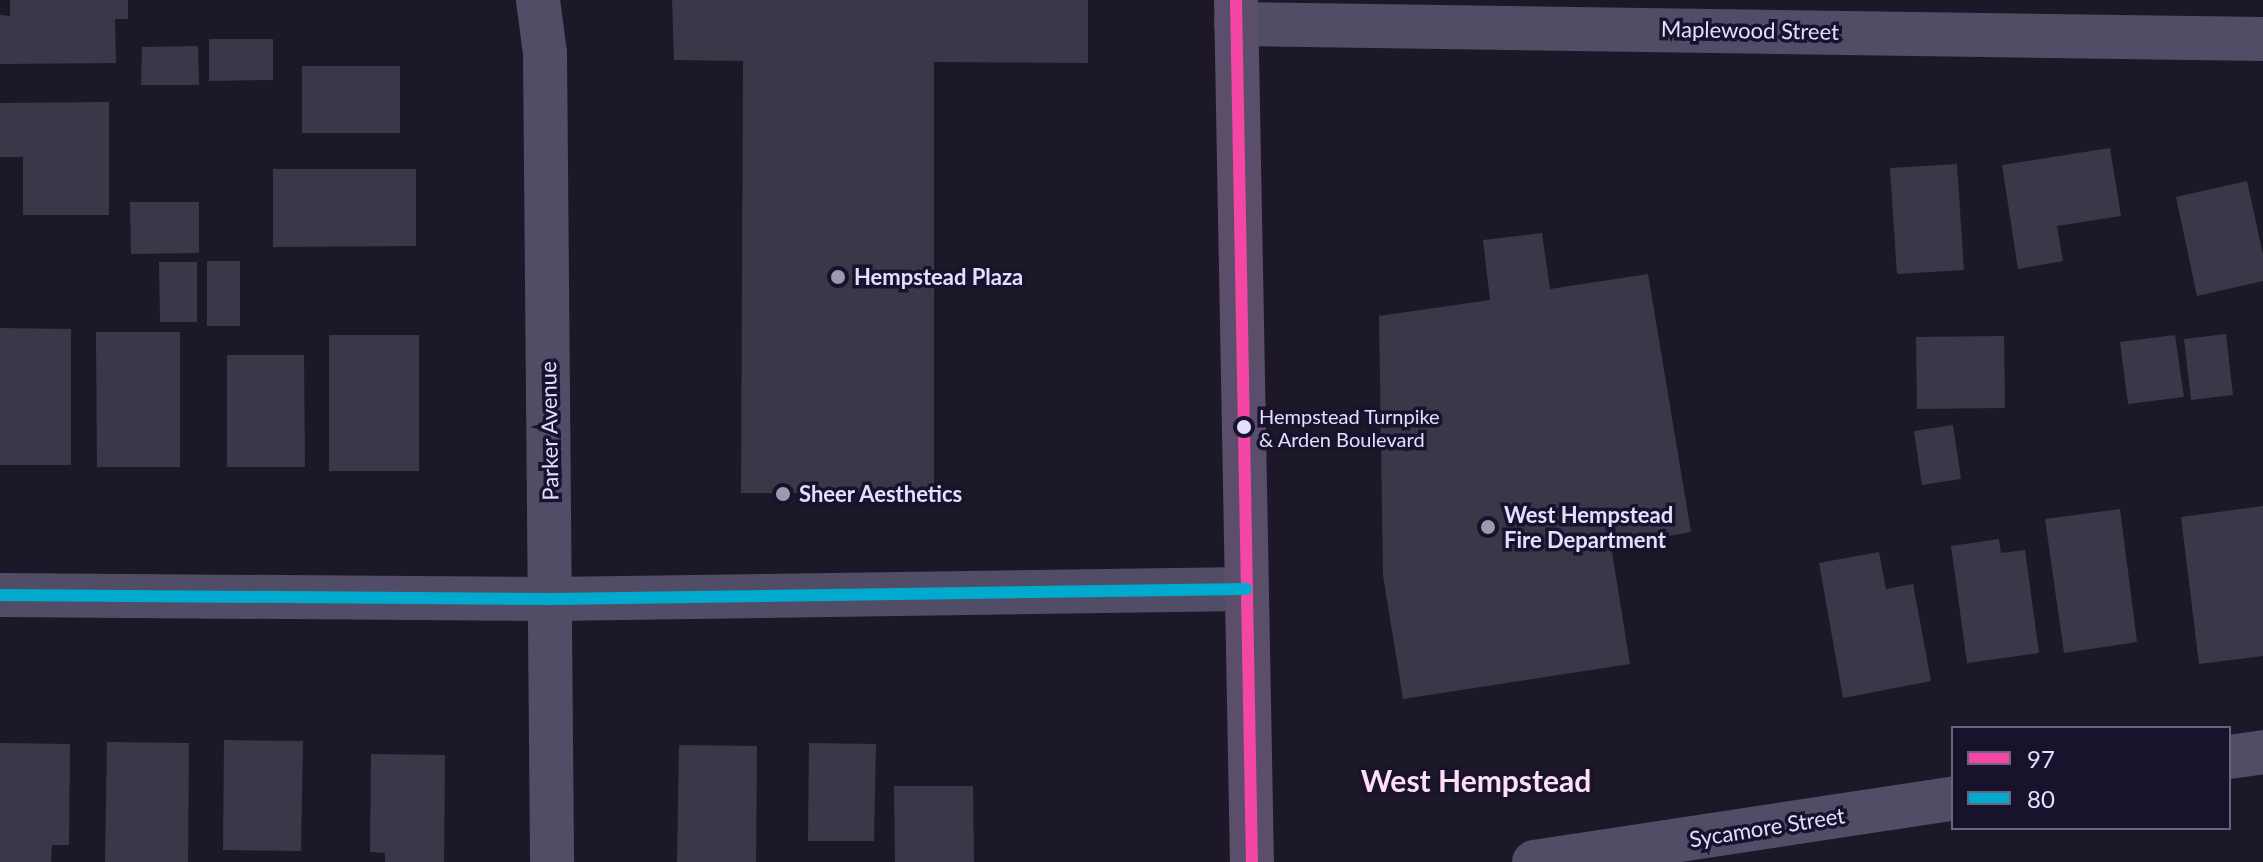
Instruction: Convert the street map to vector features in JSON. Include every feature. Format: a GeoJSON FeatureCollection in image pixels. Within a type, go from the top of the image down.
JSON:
{"type":"FeatureCollection","features":[{"type":"Feature","properties":{"kind":"main road"},"geometry":{"type":"LineString","coordinates":[[1236,12],[1252,862]]}},
{"type":"Feature","properties":{"kind":"street","name":"Parker Avenue"},"geometry":{"type":"LineString","coordinates":[[538,0],[545,53],[552,862]]}},
{"type":"Feature","properties":{"kind":"street","name":"Maplewood Street"},"geometry":{"type":"LineString","coordinates":[[1236,12],[1970,17],[2263,39]]}},
{"type":"Feature","properties":{"kind":"street"},"geometry":{"type":"LineString","coordinates":[[0,595],[551,599],[1246,589]]}},
{"type":"Feature","properties":{"kind":"street"},"geometry":{"type":"LineString","coordinates":[[2231,757],[2263,752]]}},
{"type":"Feature","properties":{"kind":"street","name":"Sycamore Street"},"geometry":{"type":"LineString","coordinates":[[1534,862],[1951,799]]}},
{"type":"Feature","properties":{"kind":"building"},"geometry":{"type":"Polygon","coordinates":[[[10,0],[128,0],[128,19],[115,19],[116,63],[0,64],[0,15],[10,16],[10,0]]]}},
{"type":"Feature","properties":{"kind":"building","name":"Hempstead Plaza"},"geometry":{"type":"Polygon","coordinates":[[[672,0],[1088,0],[1088,63],[934,62],[934,493],[741,493],[743,61],[674,60],[672,0]]]}},
{"type":"Feature","properties":{"kind":"building"},"geometry":{"type":"Polygon","coordinates":[[[209,39],[273,39],[273,80],[209,81],[209,39]]]}},
{"type":"Feature","properties":{"kind":"building"},"geometry":{"type":"Polygon","coordinates":[[[198,46],[199,85],[141,85],[142,47],[198,46]]]}},
{"type":"Feature","properties":{"kind":"building"},"geometry":{"type":"Polygon","coordinates":[[[302,66],[400,66],[400,133],[302,133],[302,66]]]}},
{"type":"Feature","properties":{"kind":"building"},"geometry":{"type":"Polygon","coordinates":[[[109,102],[109,215],[23,215],[23,157],[0,157],[0,103],[109,102]]]}},
{"type":"Feature","properties":{"kind":"building"},"geometry":{"type":"Polygon","coordinates":[[[2110,148],[2121,216],[2057,226],[2063,261],[2018,269],[2002,165],[2110,148]]]}},
{"type":"Feature","properties":{"kind":"building"},"geometry":{"type":"Polygon","coordinates":[[[1957,164],[1964,270],[1897,274],[1890,168],[1957,164]]]}},
{"type":"Feature","properties":{"kind":"building"},"geometry":{"type":"Polygon","coordinates":[[[273,169],[416,169],[416,246],[273,247],[273,169]]]}},
{"type":"Feature","properties":{"kind":"building"},"geometry":{"type":"Polygon","coordinates":[[[2247,181],[2263,255],[2263,281],[2197,296],[2176,197],[2247,181]]]}},
{"type":"Feature","properties":{"kind":"building"},"geometry":{"type":"Polygon","coordinates":[[[130,202],[199,202],[199,253],[131,254],[130,202]]]}},
{"type":"Feature","properties":{"kind":"building"},"geometry":{"type":"Polygon","coordinates":[[[1542,233],[1550,289],[1648,274],[1691,532],[1611,546],[1630,664],[1403,699],[1383,575],[1379,316],[1490,300],[1483,240],[1542,233]]]}},
{"type":"Feature","properties":{"kind":"building"},"geometry":{"type":"Polygon","coordinates":[[[207,261],[240,261],[240,326],[207,326],[207,261]]]}},
{"type":"Feature","properties":{"kind":"building"},"geometry":{"type":"Polygon","coordinates":[[[159,262],[197,262],[197,322],[160,322],[159,262]]]}},
{"type":"Feature","properties":{"kind":"building"},"geometry":{"type":"Polygon","coordinates":[[[0,328],[71,329],[71,465],[0,465],[0,328]]]}},
{"type":"Feature","properties":{"kind":"building"},"geometry":{"type":"Polygon","coordinates":[[[96,332],[180,332],[180,467],[97,467],[96,332]]]}},
{"type":"Feature","properties":{"kind":"building"},"geometry":{"type":"Polygon","coordinates":[[[2226,334],[2233,395],[2191,400],[2184,339],[2226,334]]]}},
{"type":"Feature","properties":{"kind":"building"},"geometry":{"type":"Polygon","coordinates":[[[329,335],[419,335],[419,471],[329,471],[329,335]]]}},
{"type":"Feature","properties":{"kind":"building"},"geometry":{"type":"Polygon","coordinates":[[[2175,335],[2184,397],[2128,404],[2120,342],[2175,335]]]}},
{"type":"Feature","properties":{"kind":"building"},"geometry":{"type":"Polygon","coordinates":[[[2004,336],[2005,408],[1917,409],[1916,337],[2004,336]]]}},
{"type":"Feature","properties":{"kind":"building"},"geometry":{"type":"Polygon","coordinates":[[[227,355],[304,355],[305,467],[227,467],[227,355]]]}},
{"type":"Feature","properties":{"kind":"building"},"geometry":{"type":"Polygon","coordinates":[[[1953,425],[1961,479],[1922,485],[1914,431],[1953,425]]]}},
{"type":"Feature","properties":{"kind":"building"},"geometry":{"type":"Polygon","coordinates":[[[2263,506],[2263,656],[2199,664],[2181,517],[2263,506]]]}},
{"type":"Feature","properties":{"kind":"building"},"geometry":{"type":"Polygon","coordinates":[[[2120,509],[2137,642],[2064,653],[2045,519],[2120,509]]]}},
{"type":"Feature","properties":{"kind":"building"},"geometry":{"type":"Polygon","coordinates":[[[1999,539],[2001,553],[2025,550],[2039,653],[1967,663],[1951,546],[1999,539]]]}},
{"type":"Feature","properties":{"kind":"building"},"geometry":{"type":"Polygon","coordinates":[[[1879,552],[1886,589],[1913,584],[1931,681],[1843,698],[1819,563],[1879,552]]]}},
{"type":"Feature","properties":{"kind":"building"},"geometry":{"type":"Polygon","coordinates":[[[224,740],[303,741],[301,851],[223,850],[224,740]]]}},
{"type":"Feature","properties":{"kind":"building"},"geometry":{"type":"Polygon","coordinates":[[[107,742],[189,743],[188,862],[105,862],[107,742]]]}},
{"type":"Feature","properties":{"kind":"building"},"geometry":{"type":"Polygon","coordinates":[[[0,743],[70,744],[69,845],[52,845],[51,862],[0,862],[0,743]]]}},
{"type":"Feature","properties":{"kind":"building"},"geometry":{"type":"Polygon","coordinates":[[[809,743],[876,744],[874,841],[808,841],[809,743]]]}},
{"type":"Feature","properties":{"kind":"building"},"geometry":{"type":"Polygon","coordinates":[[[679,745],[757,746],[756,862],[677,862],[679,745]]]}},
{"type":"Feature","properties":{"kind":"building"},"geometry":{"type":"Polygon","coordinates":[[[371,754],[445,755],[444,862],[385,862],[385,853],[370,852],[371,754]]]}},
{"type":"Feature","properties":{"kind":"building"},"geometry":{"type":"Polygon","coordinates":[[[894,786],[973,786],[974,862],[895,862],[894,786]]]}},
{"type":"Feature","properties":{"kind":"transit line","name":"97"},"geometry":{"type":"LineString","coordinates":[[1236,0],[1252,862]]}},
{"type":"Feature","properties":{"kind":"transit line","name":"80"},"geometry":{"type":"LineString","coordinates":[[0,595],[551,599],[1246,589]]}},
{"type":"Feature","properties":{"kind":"place","name":"Hempstead Plaza"},"geometry":{"type":"Point","coordinates":[838,277]}},
{"type":"Feature","properties":{"kind":"place","name":"Hempstead Turnpike & Arden Boulevard"},"geometry":{"type":"Point","coordinates":[1244,427]}},
{"type":"Feature","properties":{"kind":"place","name":"Sheer Aesthetics"},"geometry":{"type":"Point","coordinates":[783,494]}},
{"type":"Feature","properties":{"kind":"place","name":"West Hempstead Fire Department"},"geometry":{"type":"Point","coordinates":[1488,527]}},
{"type":"Feature","properties":{"kind":"district","name":"West Hempstead"},"geometry":{"type":"Point","coordinates":[1476,780]}}]}
